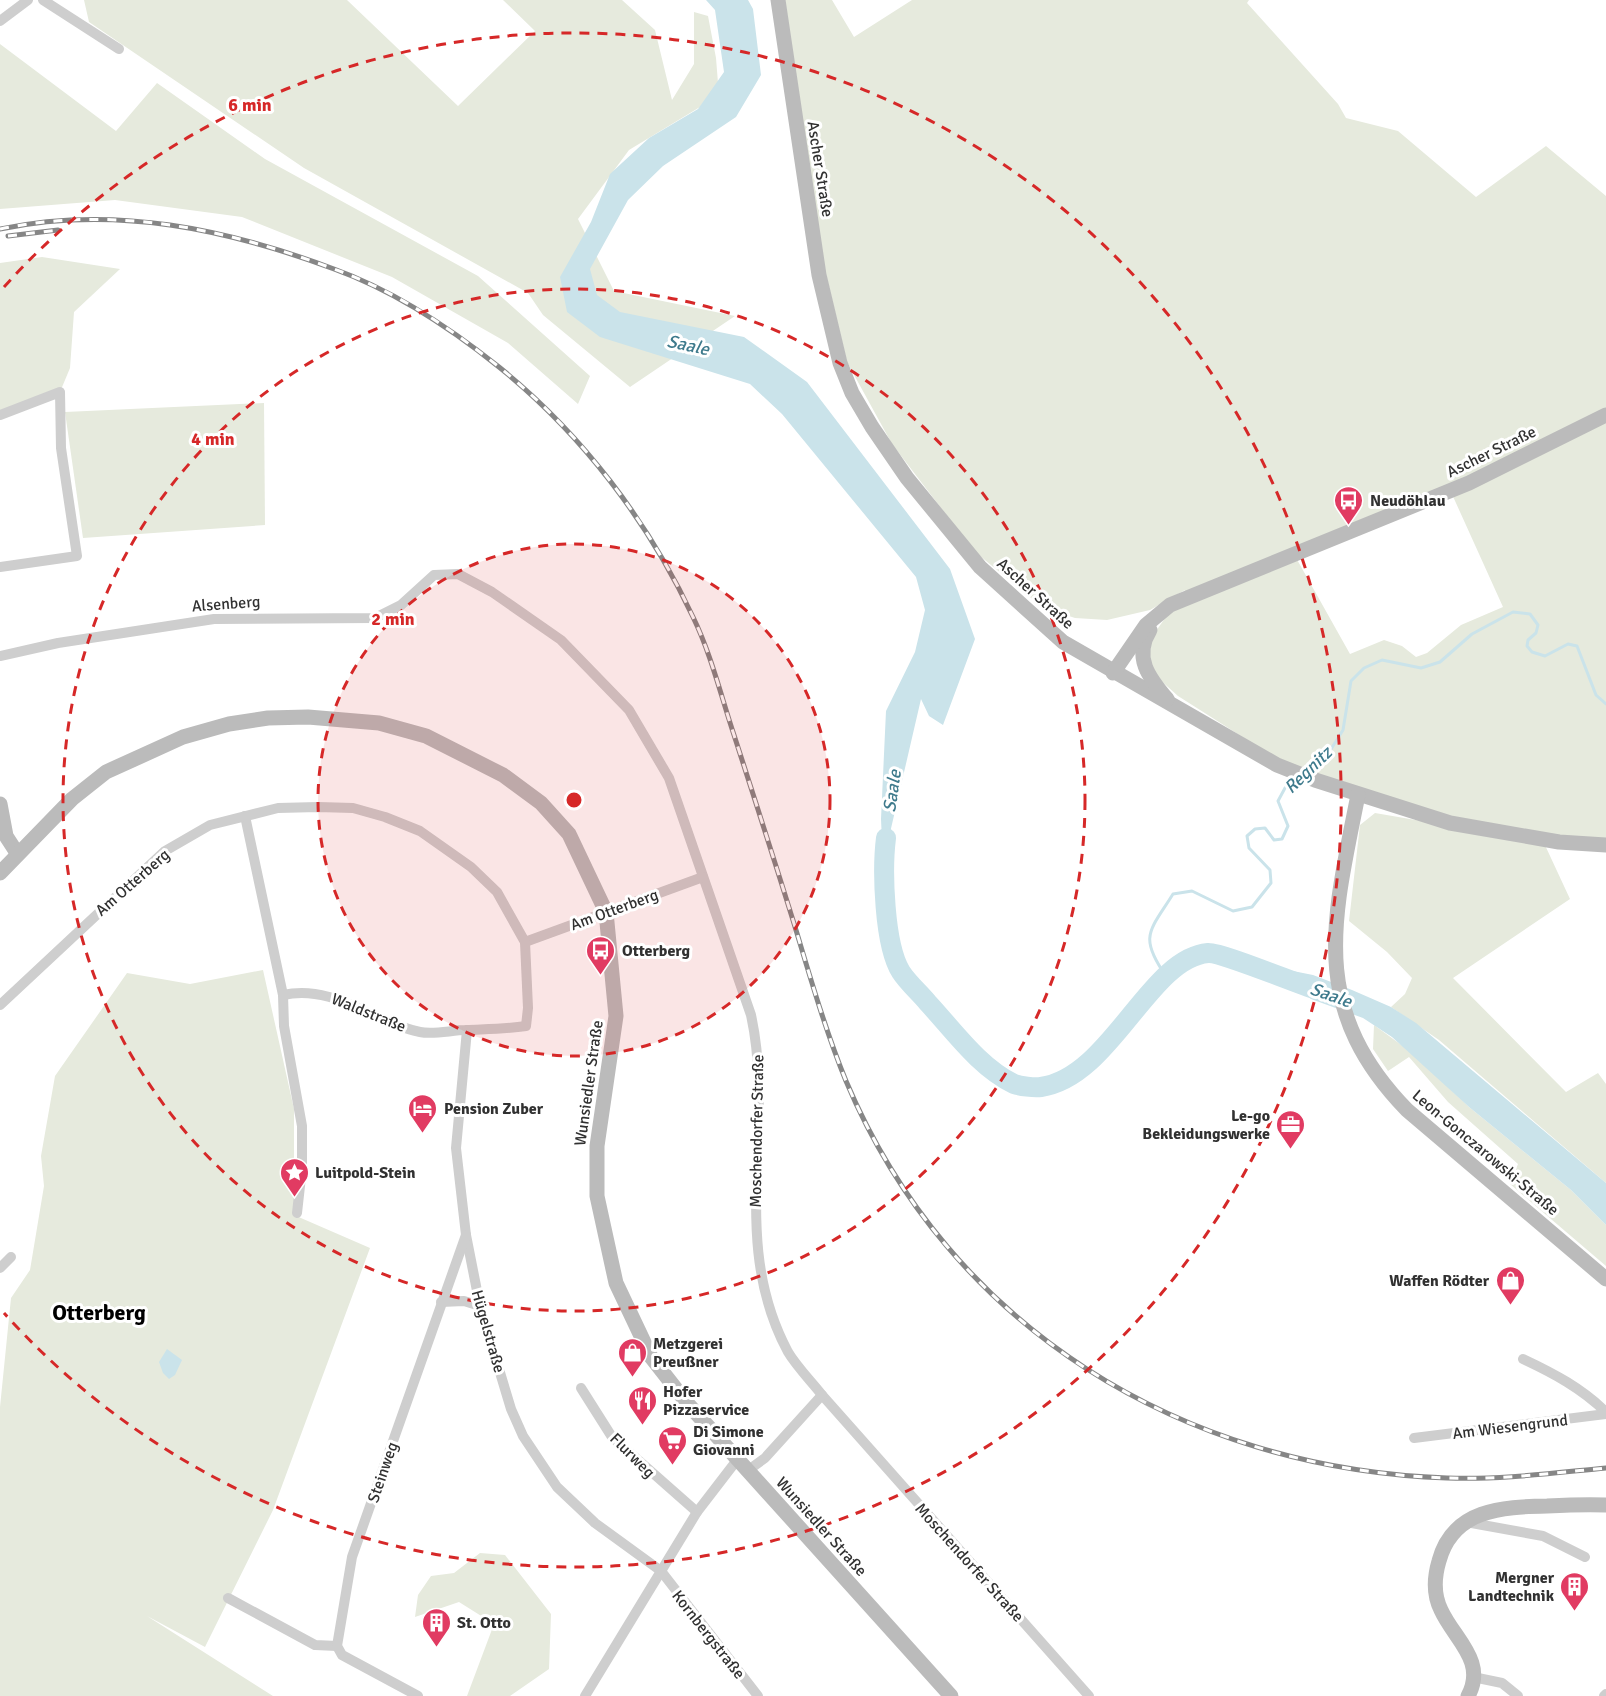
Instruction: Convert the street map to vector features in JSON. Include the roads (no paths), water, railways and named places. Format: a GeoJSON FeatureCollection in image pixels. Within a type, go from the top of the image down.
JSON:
{"type":"FeatureCollection","features":[{"type":"Feature","properties":{"kind":"street"},"geometry":{"type":"LineString","coordinates":[[0,21],[28,0]]}},
{"type":"Feature","properties":{"kind":"street"},"geometry":{"type":"LineString","coordinates":[[43,0],[119,49]]}},
{"type":"Feature","properties":{"kind":"street","name":"Ascher Straße"},"geometry":{"type":"LineString","coordinates":[[778,0],[819,275],[830,330],[852,393],[907,478],[980,567],[1063,642],[1113,673],[1146,625],[1170,605],[1468,483],[1606,415]]}},
{"type":"Feature","properties":{"kind":"street"},"geometry":{"type":"LineString","coordinates":[[0,415],[60,392],[61,448],[77,556],[0,567]]}},
{"type":"Feature","properties":{"kind":"street","name":"Alsenberg"},"geometry":{"type":"LineString","coordinates":[[0,656],[58,644],[214,619],[375,618],[401,605],[426,581],[441,573]]}},
{"type":"Feature","properties":{"kind":"street","name":"Moschendorfer Straße"},"geometry":{"type":"LineString","coordinates":[[441,573],[458,574],[492,592],[561,640],[629,710],[669,778],[751,1015],[758,1048],[754,1215],[764,1291],[790,1354],[822,1395],[1089,1696]]}},
{"type":"Feature","properties":{"kind":"street"},"geometry":{"type":"LineString","coordinates":[[1170,605],[1148,634],[1142,648],[1143,662],[1148,676],[1175,708]]}},
{"type":"Feature","properties":{"kind":"street"},"geometry":{"type":"LineString","coordinates":[[1113,673],[1277,765],[1358,795],[1450,824],[1559,842],[1606,845]]}},
{"type":"Feature","properties":{"kind":"street","name":"Wunsiedler Straße"},"geometry":{"type":"LineString","coordinates":[[0,873],[72,799],[106,772],[183,737],[229,724],[268,718],[308,717],[379,723],[426,736],[503,775],[541,803],[568,834],[606,912],[616,1016],[597,1146],[597,1196],[616,1283],[651,1357],[742,1465],[951,1696]]}},
{"type":"Feature","properties":{"kind":"street","name":"Leon-Gonczarowski-Straße"},"geometry":{"type":"LineString","coordinates":[[1358,795],[1342,875],[1335,956],[1339,995],[1354,1040],[1378,1078],[1407,1110],[1606,1279]]}},
{"type":"Feature","properties":{"kind":"street"},"geometry":{"type":"LineString","coordinates":[[0,804],[6,836],[17,853]]}},
{"type":"Feature","properties":{"kind":"street","name":"Am Otterberg"},"geometry":{"type":"LineString","coordinates":[[0,1005],[165,851],[210,825],[278,808],[353,808],[385,817],[420,831],[471,867],[497,892],[525,942],[528,1008],[526,1026]]}},
{"type":"Feature","properties":{"kind":"street"},"geometry":{"type":"LineString","coordinates":[[245,816],[283,995],[284,1026],[302,1126],[302,1168],[297,1213]]}},
{"type":"Feature","properties":{"kind":"street","name":"Am Otterberg"},"geometry":{"type":"LineString","coordinates":[[525,942],[703,877]]}},
{"type":"Feature","properties":{"kind":"street","name":"Waldstraße"},"geometry":{"type":"LineString","coordinates":[[283,995],[301,992],[320,993],[337,998],[393,1024],[422,1033],[467,1029],[504,1030],[526,1026]]}},
{"type":"Feature","properties":{"kind":"street","name":"Hügelstraße"},"geometry":{"type":"LineString","coordinates":[[467,1029],[456,1148],[466,1235],[480,1306],[511,1409],[523,1436],[557,1487],[595,1523],[661,1571]]}},
{"type":"Feature","properties":{"kind":"street","name":"Steinweg"},"geometry":{"type":"LineString","coordinates":[[337,1646],[352,1557],[466,1235]]}},
{"type":"Feature","properties":{"kind":"street"},"geometry":{"type":"LineString","coordinates":[[0,1268],[11,1257]]}},
{"type":"Feature","properties":{"kind":"street"},"geometry":{"type":"LineString","coordinates":[[441,1302],[474,1302],[480,1306]]}},
{"type":"Feature","properties":{"kind":"street","name":"Am Wiesengrund"},"geometry":{"type":"LineString","coordinates":[[1523,1359],[1562,1377],[1587,1394],[1606,1413]]}},
{"type":"Feature","properties":{"kind":"street","name":"Flurweg"},"geometry":{"type":"LineString","coordinates":[[581,1388],[612,1437],[697,1512]]}},
{"type":"Feature","properties":{"kind":"street"},"geometry":{"type":"LineString","coordinates":[[585,1696],[697,1512],[742,1465],[765,1458],[822,1395]]}},
{"type":"Feature","properties":{"kind":"street","name":"Am Wiesengrund"},"geometry":{"type":"LineString","coordinates":[[1414,1438],[1606,1413]]}},
{"type":"Feature","properties":{"kind":"street"},"geometry":{"type":"LineString","coordinates":[[1468,1696],[1473,1677],[1470,1655],[1441,1611],[1434,1583],[1446,1544],[1466,1522],[1485,1511],[1504,1507],[1603,1504]]}},
{"type":"Feature","properties":{"kind":"street"},"geometry":{"type":"LineString","coordinates":[[1466,1522],[1543,1536],[1585,1557]]}},
{"type":"Feature","properties":{"kind":"street","name":"Kornbergstraße"},"geometry":{"type":"LineString","coordinates":[[661,1571],[758,1696]]}},
{"type":"Feature","properties":{"kind":"street"},"geometry":{"type":"LineString","coordinates":[[228,1598],[315,1645],[337,1646],[342,1655],[418,1696]]}},
{"type":"Feature","properties":{"kind":"street"},"geometry":{"type":"LineString","coordinates":[[1473,1677],[1502,1683],[1518,1696]]}},
{"type":"Feature","properties":{"kind":"water"},"geometry":{"type":"Polygon","coordinates":[[[706,0],[748,0],[753,9],[761,75],[736,117],[663,166],[628,200],[590,269],[597,295],[620,312],[744,337],[807,382],[950,569],[975,639],[943,725],[929,716],[921,699],[883,863],[881,819],[886,711],[915,652],[925,610],[916,577],[782,414],[750,384],[600,337],[567,312],[560,277],[591,222],[610,174],[649,138],[698,109],[724,72],[715,10],[706,0]]]}},
{"type":"Feature","properties":{"kind":"water"},"geometry":{"type":"Polygon","coordinates":[[[1278,968],[1313,975],[1352,990],[1391,1007],[1416,1023],[1606,1183],[1606,1225],[1571,1190],[1469,1107],[1392,1037],[1363,1018],[1311,999],[1278,968]]]}},
{"type":"Feature","properties":{"kind":"water"},"geometry":{"type":"Polygon","coordinates":[[[167,1349],[182,1360],[175,1375],[169,1379],[163,1373],[159,1362],[167,1349]]]}},
{"type":"Feature","properties":{"kind":"waterway","name":"Regnitz"},"geometry":{"type":"LineString","coordinates":[[1307,771],[1328,754],[1343,730],[1351,681],[1364,668],[1382,660],[1421,668],[1440,662],[1472,634],[1513,612],[1530,614],[1538,625],[1536,633],[1528,640],[1527,646],[1532,652],[1545,656],[1568,644],[1577,646],[1596,695],[1606,704]]}},
{"type":"Feature","properties":{"kind":"waterway","name":"Regnitz"},"geometry":{"type":"LineString","coordinates":[[1166,976],[1152,952],[1150,934],[1173,894],[1192,891],[1233,911],[1252,907],[1271,883],[1270,870],[1249,848],[1247,836],[1255,829],[1265,828],[1274,840],[1282,839],[1288,826],[1278,801],[1285,788],[1297,779]]}},
{"type":"Feature","properties":{"kind":"waterway","name":"Saale"},"geometry":{"type":"LineString","coordinates":[[886,838],[884,869],[888,926],[895,960],[901,972],[978,1058],[1001,1077],[1014,1084],[1041,1087],[1066,1079],[1088,1063],[1109,1042],[1167,975],[1187,960],[1208,953],[1320,991]]}},
{"type":"Feature","properties":{"kind":"railway"},"geometry":{"type":"LineString","coordinates":[[0,229],[43,222],[128,221],[212,232],[294,255],[357,278],[421,311],[499,367],[558,421],[585,450],[634,513],[675,581],[699,631],[781,881],[819,1006],[846,1081],[891,1169],[947,1246],[1012,1313],[1086,1369],[1168,1414],[1256,1447],[1350,1468],[1447,1478],[1507,1477],[1606,1468]]}},
{"type":"Feature","properties":{"kind":"railway"},"geometry":{"type":"LineString","coordinates":[[8,236],[58,230]]}},
{"type":"Feature","properties":{"kind":"place","name":"Neudöhlau"},"geometry":{"type":"Point","coordinates":[1349,526]}},
{"type":"Feature","properties":{"kind":"place","name":"Otterberg"},"geometry":{"type":"Point","coordinates":[601,976]}},
{"type":"Feature","properties":{"kind":"place","name":"Pension Zuber"},"geometry":{"type":"Point","coordinates":[423,1134]}},
{"type":"Feature","properties":{"kind":"place","name":"Le-go Bekleidungswerke"},"geometry":{"type":"Point","coordinates":[1291,1150]}},
{"type":"Feature","properties":{"kind":"place","name":"Luitpold-Stein"},"geometry":{"type":"Point","coordinates":[294,1198]}},
{"type":"Feature","properties":{"kind":"place","name":"Waffen Rödter"},"geometry":{"type":"Point","coordinates":[1510,1306]}},
{"type":"Feature","properties":{"kind":"place","name":"Metzgerei Preußner"},"geometry":{"type":"Point","coordinates":[632,1378]}},
{"type":"Feature","properties":{"kind":"place","name":"Hofer Pizzaservice"},"geometry":{"type":"Point","coordinates":[642,1426]}},
{"type":"Feature","properties":{"kind":"place","name":"Di Simone Giovanni"},"geometry":{"type":"Point","coordinates":[672,1466]}},
{"type":"Feature","properties":{"kind":"place","name":"Mergner Landtechnik"},"geometry":{"type":"Point","coordinates":[1575,1612]}},
{"type":"Feature","properties":{"kind":"place","name":"St. Otto"},"geometry":{"type":"Point","coordinates":[436,1648]}},
{"type":"Feature","properties":{"kind":"district","name":"Otterberg"},"geometry":{"type":"Point","coordinates":[99,1312]}}]}
